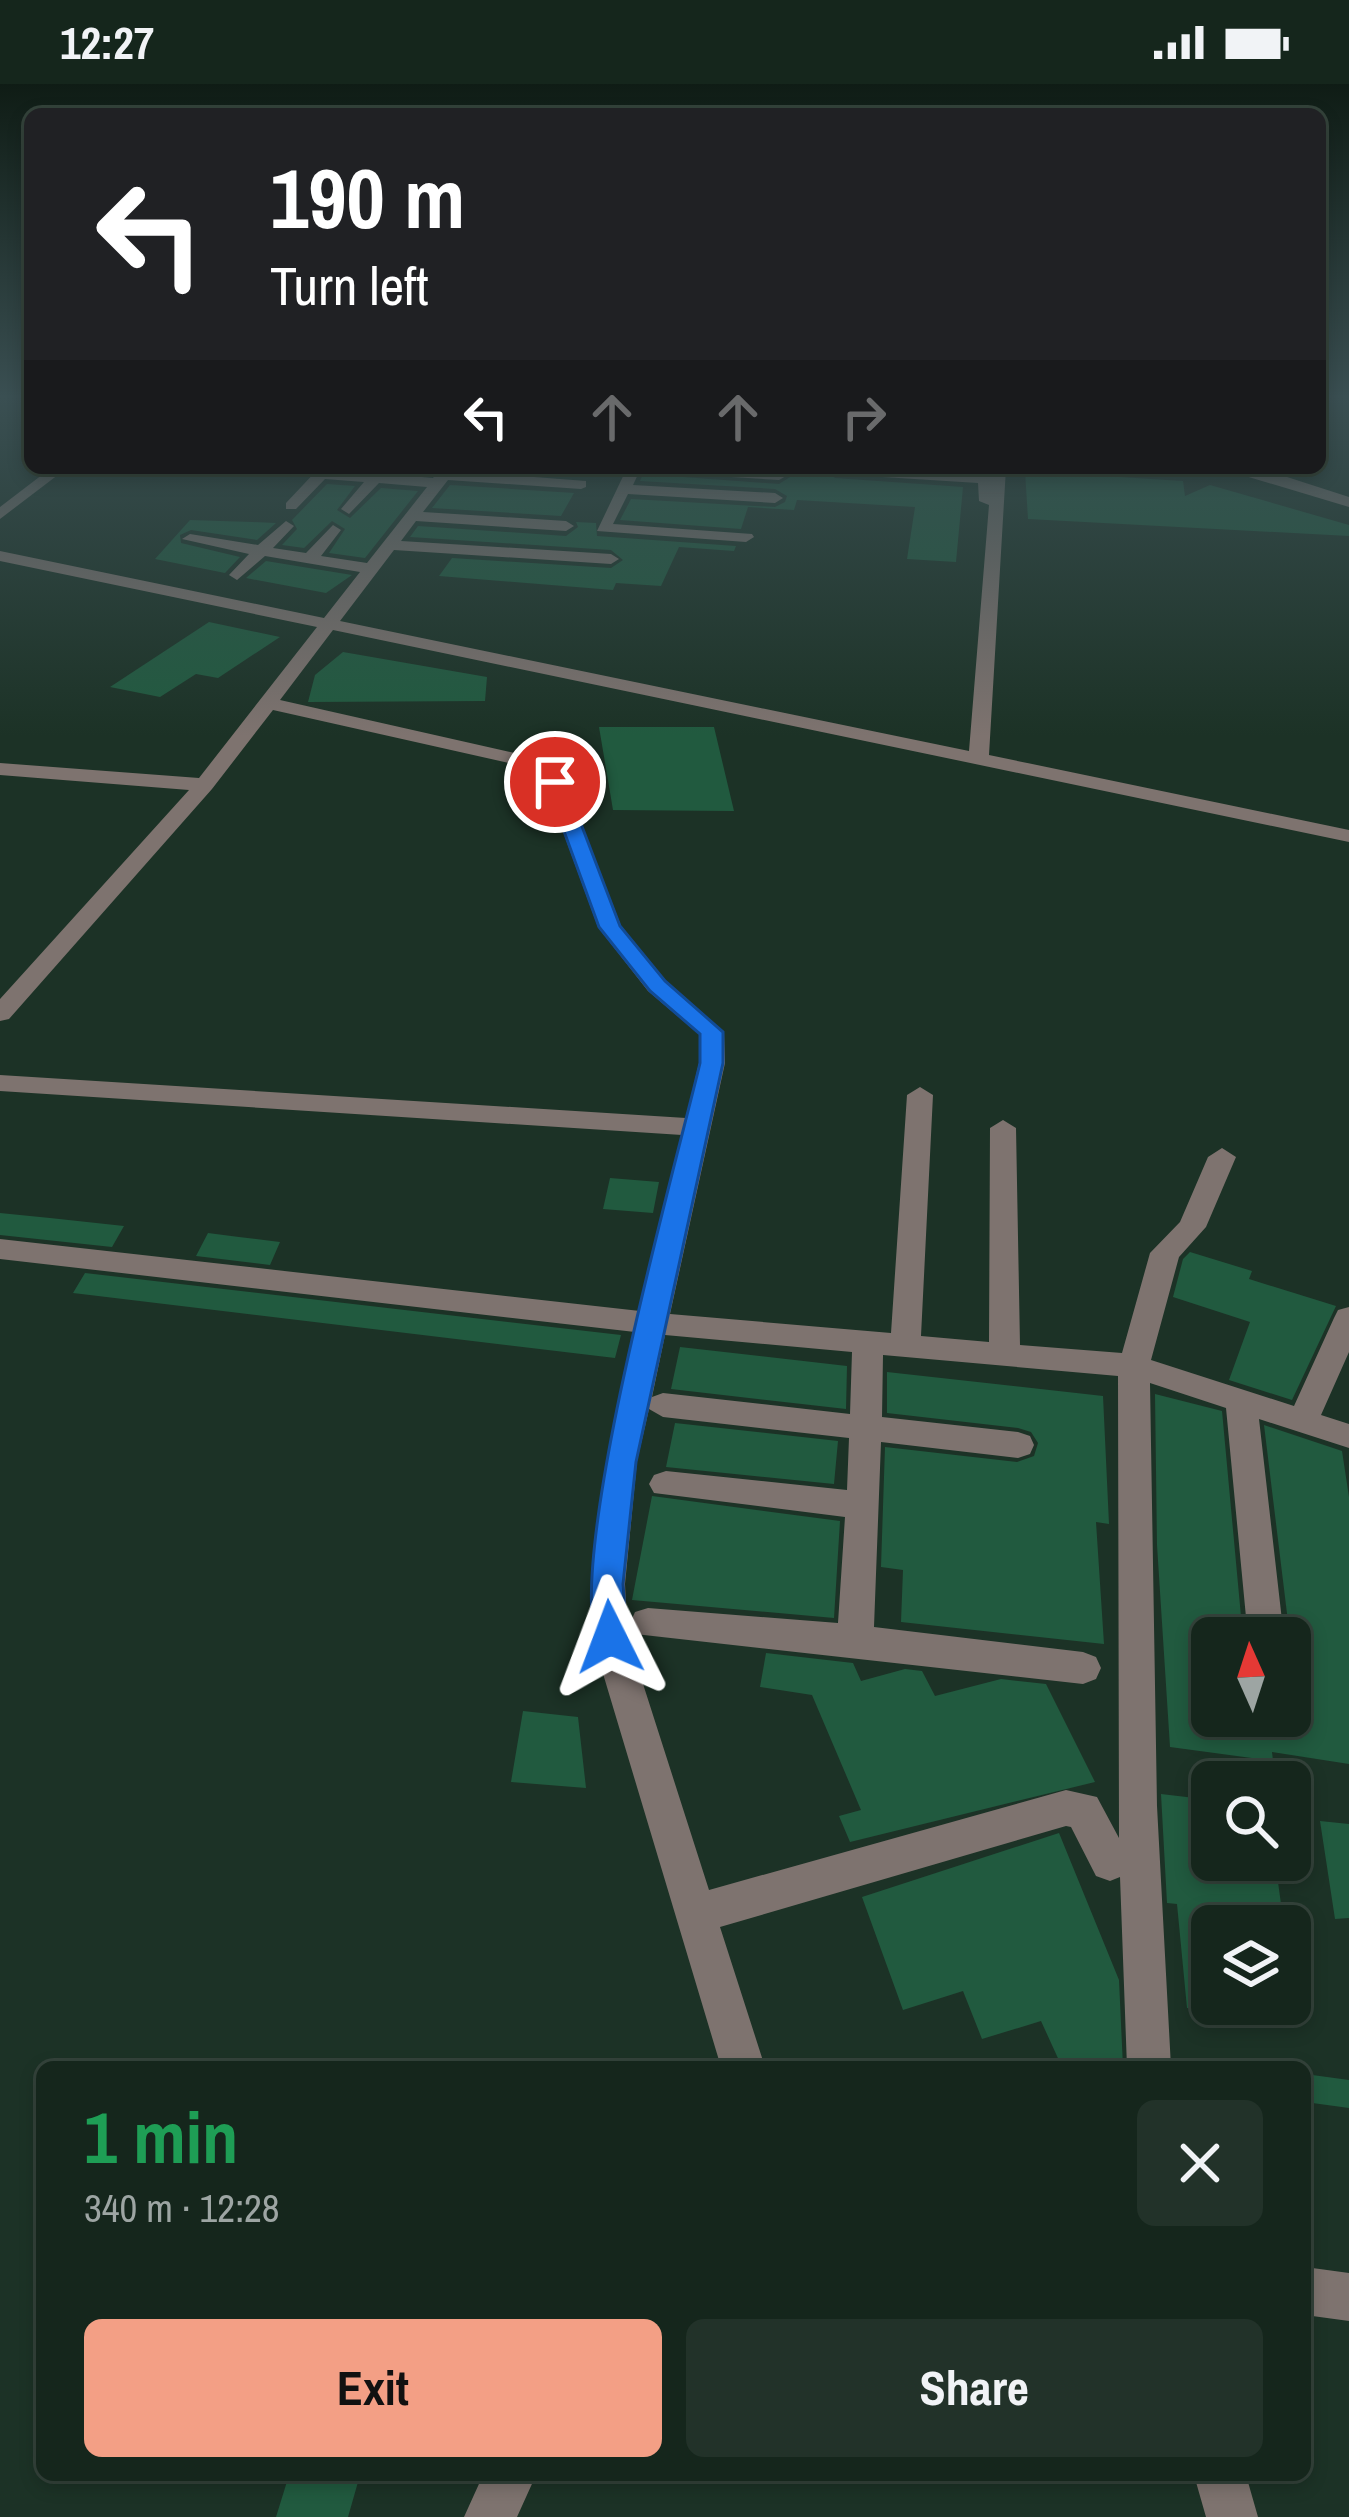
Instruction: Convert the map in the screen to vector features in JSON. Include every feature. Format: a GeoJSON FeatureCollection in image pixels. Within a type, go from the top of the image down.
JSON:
{"type":"FeatureCollection","features":[{"type":"Feature","properties":{"kind":"street"},"geometry":{"type":"LineString","coordinates":[[0,1014],[205,785],[418,509]]}},
{"type":"Feature","properties":{"kind":"street"},"geometry":{"type":"LineString","coordinates":[[613,509],[603,527],[746,537]]}},
{"type":"Feature","properties":{"kind":"street"},"geometry":{"type":"LineString","coordinates":[[634,509],[652,510]]}},
{"type":"Feature","properties":{"kind":"street"},"geometry":{"type":"LineString","coordinates":[[979,758],[997,509]]}},
{"type":"Feature","properties":{"kind":"street"},"geometry":{"type":"LineString","coordinates":[[412,516],[566,526]]}},
{"type":"Feature","properties":{"kind":"street"},"geometry":{"type":"LineString","coordinates":[[237,575],[286,526]]}},
{"type":"Feature","properties":{"kind":"street"},"geometry":{"type":"LineString","coordinates":[[310,559],[333,530]]}},
{"type":"Feature","properties":{"kind":"street"},"geometry":{"type":"LineString","coordinates":[[190,539],[371,569]]}},
{"type":"Feature","properties":{"kind":"street"},"geometry":{"type":"LineString","coordinates":[[390,544],[611,559]]}},
{"type":"Feature","properties":{"kind":"street"},"geometry":{"type":"LineString","coordinates":[[0,556],[331,621],[1349,836]]}},
{"type":"Feature","properties":{"kind":"street"},"geometry":{"type":"LineString","coordinates":[[268,704],[525,761],[555,782],[610,927],[657,986],[711,1032],[712,1063],[621,1462],[607,1584],[610,1637],[741,2061]]}},
{"type":"Feature","properties":{"kind":"street"},"geometry":{"type":"LineString","coordinates":[[0,769],[205,785]]}},
{"type":"Feature","properties":{"kind":"street"},"geometry":{"type":"LineString","coordinates":[[0,1083],[694,1127]]}},
{"type":"Feature","properties":{"kind":"street"},"geometry":{"type":"LineString","coordinates":[[905,1347],[920,1095]]}},
{"type":"Feature","properties":{"kind":"street"},"geometry":{"type":"LineString","coordinates":[[1004,1128],[1005,1356]]}},
{"type":"Feature","properties":{"kind":"street"},"geometry":{"type":"LineString","coordinates":[[1149,2061],[1137,1806],[1134,1366],[1165,1253],[1192,1227],[1222,1156]]}},
{"type":"Feature","properties":{"kind":"street"},"geometry":{"type":"LineString","coordinates":[[0,1249],[651,1323],[1134,1366],[1349,1436]]}},
{"type":"Feature","properties":{"kind":"street"},"geometry":{"type":"LineString","coordinates":[[1303,1420],[1349,1318]]}},
{"type":"Feature","properties":{"kind":"street"},"geometry":{"type":"LineString","coordinates":[[855,1640],[868,1345]]}},
{"type":"Feature","properties":{"kind":"street"},"geometry":{"type":"LineString","coordinates":[[1241,1400],[1264,1617]]}},
{"type":"Feature","properties":{"kind":"street"},"geometry":{"type":"LineString","coordinates":[[663,1406],[1018,1445]]}},
{"type":"Feature","properties":{"kind":"street"},"geometry":{"type":"LineString","coordinates":[[666,1484],[863,1505]]}},
{"type":"Feature","properties":{"kind":"street"},"geometry":{"type":"LineString","coordinates":[[648,1623],[855,1640],[1083,1668]]}},
{"type":"Feature","properties":{"kind":"street"},"geometry":{"type":"LineString","coordinates":[[696,1914],[1066,1808],[1083,1810],[1092,1821],[1110,1862]]}},
{"type":"Feature","properties":{"kind":"street"},"geometry":{"type":"LineString","coordinates":[[1311,2292],[1349,2297]]}},
{"type":"Feature","properties":{"kind":"street"},"geometry":{"type":"LineString","coordinates":[[490,2517],[507,2481]]}},
{"type":"Feature","properties":{"kind":"street"},"geometry":{"type":"LineString","coordinates":[[1222,2481],[1232,2517]]}},
{"type":"Feature","properties":{"kind":"building"},"geometry":{"type":"Polygon","coordinates":[[[303,509],[338,509],[350,518],[360,509],[404,509],[365,558],[329,553],[345,529],[332,521],[304,548],[282,545],[297,529],[292,520],[303,509]]]}},
{"type":"Feature","properties":{"kind":"building"},"geometry":{"type":"Polygon","coordinates":[[[441,509],[565,509],[561,516],[441,509]]]}},
{"type":"Feature","properties":{"kind":"building"},"geometry":{"type":"Polygon","coordinates":[[[626,509],[748,509],[741,529],[620,520],[626,509]]]}},
{"type":"Feature","properties":{"kind":"building"},"geometry":{"type":"Polygon","coordinates":[[[915,509],[961,509],[956,562],[907,559],[915,509]]]}},
{"type":"Feature","properties":{"kind":"building"},"geometry":{"type":"Polygon","coordinates":[[[1027,509],[1292,509],[1349,525],[1349,536],[1028,519],[1027,509]]]}},
{"type":"Feature","properties":{"kind":"building"},"geometry":{"type":"Polygon","coordinates":[[[190,520],[276,523],[257,540],[191,530],[180,535],[181,543],[240,557],[225,573],[155,559],[190,520]]]}},
{"type":"Feature","properties":{"kind":"building"},"geometry":{"type":"Polygon","coordinates":[[[576,522],[596,523],[597,536],[736,546],[734,551],[679,547],[661,586],[616,583],[613,590],[439,576],[452,558],[611,568],[623,560],[611,550],[410,537],[418,526],[566,536],[578,527],[576,522]]]}},
{"type":"Feature","properties":{"kind":"building"},"geometry":{"type":"Polygon","coordinates":[[[266,561],[352,575],[326,593],[246,578],[266,561]]]}},
{"type":"Feature","properties":{"kind":"building"},"geometry":{"type":"Polygon","coordinates":[[[209,622],[280,637],[218,678],[196,674],[160,697],[110,687],[209,622]]]}},
{"type":"Feature","properties":{"kind":"building"},"geometry":{"type":"Polygon","coordinates":[[[343,652],[487,677],[485,701],[308,702],[315,675],[343,652]]]}},
{"type":"Feature","properties":{"kind":"building"},"geometry":{"type":"Polygon","coordinates":[[[599,727],[714,727],[734,811],[613,810],[599,727]]]}},
{"type":"Feature","properties":{"kind":"building"},"geometry":{"type":"Polygon","coordinates":[[[610,1178],[659,1182],[653,1213],[603,1209],[610,1178]]]}},
{"type":"Feature","properties":{"kind":"building"},"geometry":{"type":"Polygon","coordinates":[[[0,1213],[124,1226],[112,1247],[0,1235],[0,1213]]]}},
{"type":"Feature","properties":{"kind":"building"},"geometry":{"type":"Polygon","coordinates":[[[208,1233],[280,1242],[270,1265],[196,1256],[208,1233]]]}},
{"type":"Feature","properties":{"kind":"building"},"geometry":{"type":"Polygon","coordinates":[[[1190,1252],[1252,1271],[1249,1279],[1336,1306],[1292,1400],[1229,1380],[1250,1322],[1173,1297],[1183,1259],[1190,1252]]]}},
{"type":"Feature","properties":{"kind":"building"},"geometry":{"type":"Polygon","coordinates":[[[85,1273],[621,1335],[615,1358],[73,1293],[85,1273]]]}},
{"type":"Feature","properties":{"kind":"building"},"geometry":{"type":"Polygon","coordinates":[[[680,1347],[847,1366],[846,1409],[671,1389],[680,1347]]]}},
{"type":"Feature","properties":{"kind":"building"},"geometry":{"type":"Polygon","coordinates":[[[887,1372],[1103,1396],[1109,1524],[1096,1522],[1104,1644],[901,1622],[903,1570],[881,1567],[885,1447],[1017,1462],[1034,1456],[1038,1443],[1031,1432],[1018,1428],[887,1413],[887,1372]]]}},
{"type":"Feature","properties":{"kind":"building"},"geometry":{"type":"Polygon","coordinates":[[[1155,1394],[1222,1411],[1241,1617],[1191,1617],[1191,1737],[1311,1737],[1311,1617],[1287,1617],[1264,1425],[1342,1451],[1349,1497],[1349,1764],[1272,1752],[1273,1761],[1170,1747],[1157,1545],[1155,1394]]]}},
{"type":"Feature","properties":{"kind":"building"},"geometry":{"type":"Polygon","coordinates":[[[675,1423],[838,1441],[834,1484],[666,1467],[675,1423]]]}},
{"type":"Feature","properties":{"kind":"building"},"geometry":{"type":"Polygon","coordinates":[[[652,1496],[840,1521],[834,1618],[632,1600],[652,1496]]]}},
{"type":"Feature","properties":{"kind":"building"},"geometry":{"type":"Polygon","coordinates":[[[766,1653],[853,1663],[861,1681],[905,1669],[922,1671],[935,1696],[1001,1679],[1046,1684],[1095,1782],[850,1842],[839,1816],[861,1810],[812,1695],[760,1687],[766,1653]]]}},
{"type":"Feature","properties":{"kind":"building"},"geometry":{"type":"Polygon","coordinates":[[[523,1711],[578,1717],[586,1788],[511,1782],[523,1711]]]}},
{"type":"Feature","properties":{"kind":"building"},"geometry":{"type":"Polygon","coordinates":[[[1161,1794],[1191,1798],[1191,1881],[1278,1881],[1281,1905],[1191,1905],[1191,2008],[1187,2008],[1177,1904],[1167,1903],[1161,1794]]]}},
{"type":"Feature","properties":{"kind":"building"},"geometry":{"type":"Polygon","coordinates":[[[1320,1821],[1349,1824],[1349,1918],[1335,1919],[1320,1821]]]}},
{"type":"Feature","properties":{"kind":"building"},"geometry":{"type":"Polygon","coordinates":[[[1059,1833],[1119,1980],[1123,2061],[1059,2061],[1041,2021],[982,2039],[963,1991],[903,2010],[862,1897],[1059,1833]]]}},
{"type":"Feature","properties":{"kind":"building"},"geometry":{"type":"Polygon","coordinates":[[[1311,2075],[1349,2080],[1349,2108],[1311,2103],[1311,2075]]]}},
{"type":"Feature","properties":{"kind":"building"},"geometry":{"type":"Polygon","coordinates":[[[287,2481],[358,2481],[348,2517],[276,2517],[287,2481]]]}},
{"type":"Feature","properties":{"kind":"route"},"geometry":{"type":"LineString","coordinates":[[555,782],[610,927],[657,986],[711,1032],[712,1063],[621,1462],[607,1584],[610,1637]]}}]}
